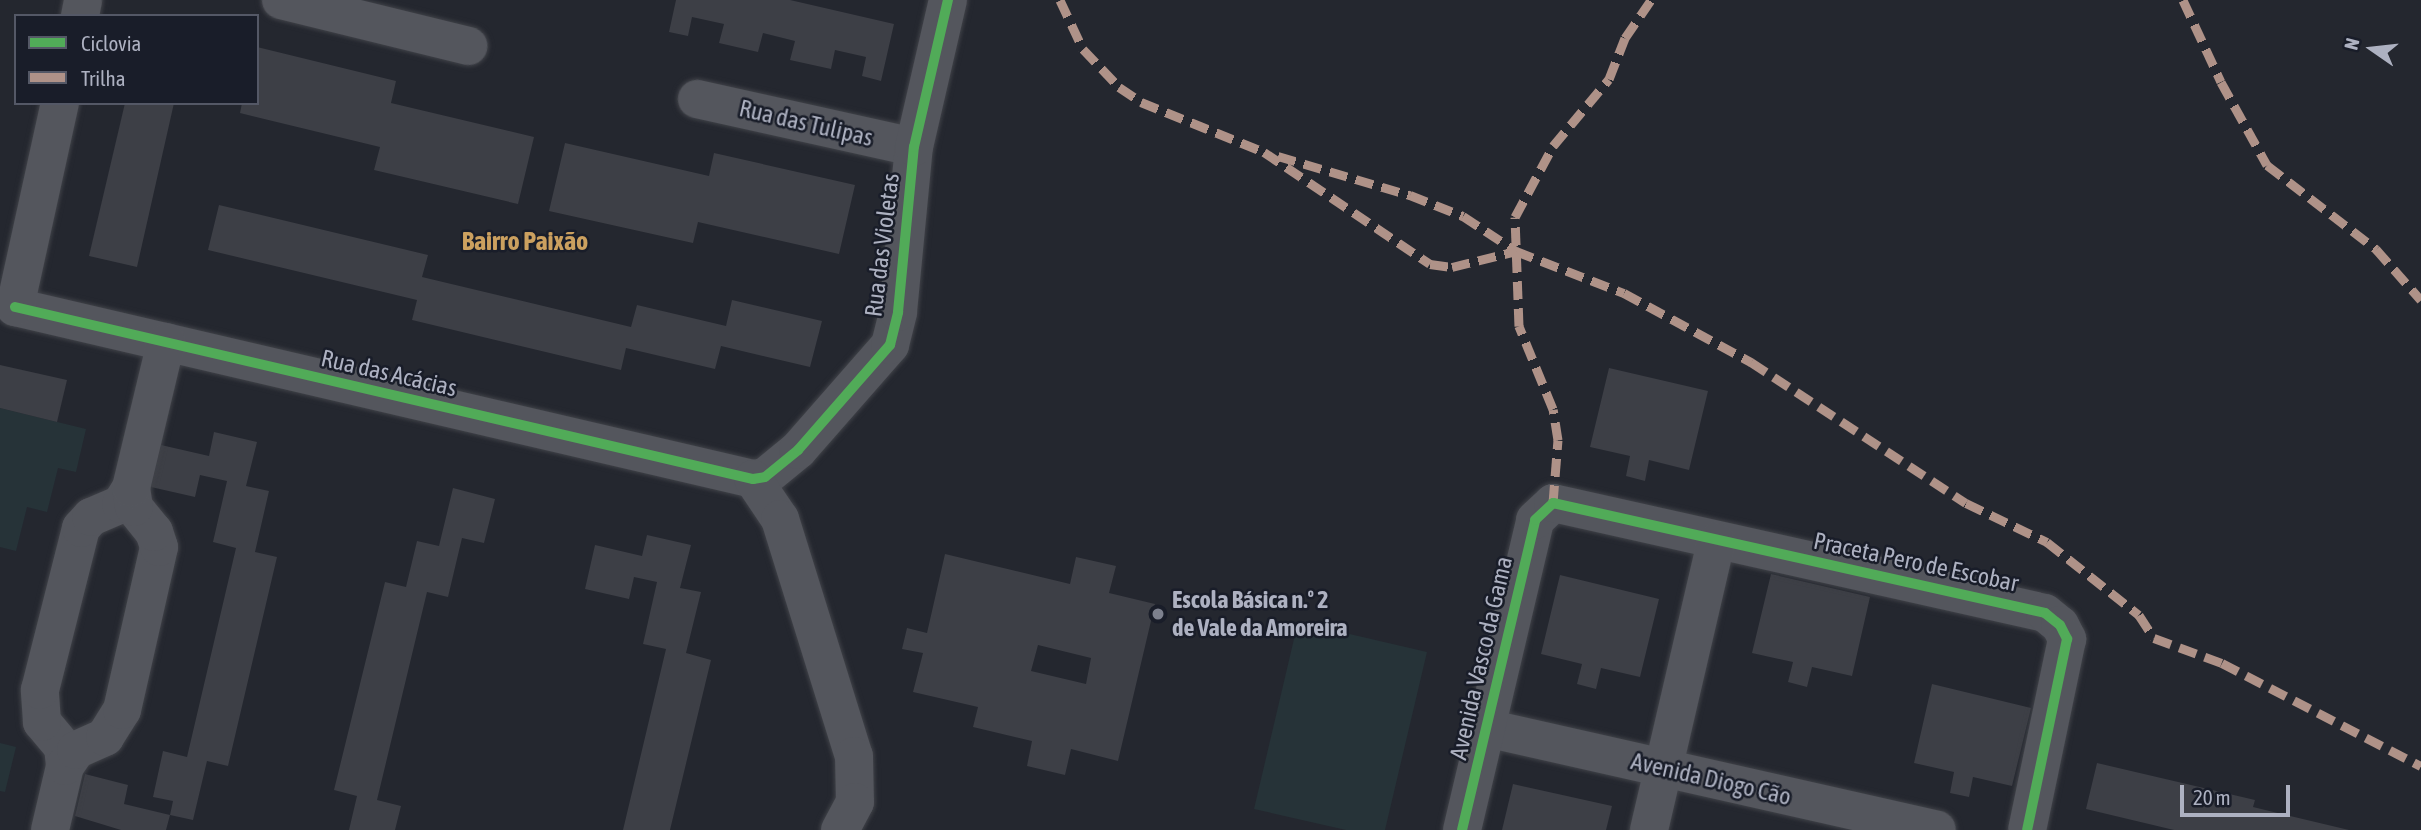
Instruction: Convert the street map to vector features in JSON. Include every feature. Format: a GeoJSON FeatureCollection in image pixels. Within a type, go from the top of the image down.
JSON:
{"type":"FeatureCollection","features":[{"type":"Feature","properties":{"kind":"street"},"geometry":{"type":"LineString","coordinates":[[281,0],[468,46]]}},
{"type":"Feature","properties":{"kind":"street","name":"Rua das Violetas"},"geometry":{"type":"LineString","coordinates":[[753,479],[775,471],[798,450],[890,345],[914,147],[948,0]]}},
{"type":"Feature","properties":{"kind":"street","name":"Rua das Tulipas"},"geometry":{"type":"LineString","coordinates":[[697,99],[914,147]]}},
{"type":"Feature","properties":{"kind":"street"},"geometry":{"type":"LineString","coordinates":[[7,314],[59,105]]}},
{"type":"Feature","properties":{"kind":"street","name":"Rua das Acácias"},"geometry":{"type":"LineString","coordinates":[[7,314],[166,342],[753,479]]}},
{"type":"Feature","properties":{"kind":"street"},"geometry":{"type":"LineString","coordinates":[[65,766],[62,747],[42,722],[38,708],[43,677],[81,528],[91,517],[121,504],[131,488],[166,342]]}},
{"type":"Feature","properties":{"kind":"street"},"geometry":{"type":"LineString","coordinates":[[753,479],[780,519],[854,756],[855,802],[840,830]]}},
{"type":"Feature","properties":{"kind":"street"},"geometry":{"type":"LineString","coordinates":[[50,830],[65,766],[76,750],[105,737],[122,709],[159,547],[154,532],[134,507],[131,488]]}},
{"type":"Feature","properties":{"kind":"street","name":"Praceta Pero de Escobar"},"geometry":{"type":"LineString","coordinates":[[1553,503],[1716,542],[2029,607],[2060,625],[2067,639],[2027,830]]}},
{"type":"Feature","properties":{"kind":"street","name":"Avenida Vasco da Gama"},"geometry":{"type":"LineString","coordinates":[[1462,830],[1535,520],[1553,503]]}},
{"type":"Feature","properties":{"kind":"street"},"geometry":{"type":"LineString","coordinates":[[1649,830],[1716,542]]}},
{"type":"Feature","properties":{"kind":"street","name":"Avenida Diogo Cão"},"geometry":{"type":"LineString","coordinates":[[1486,728],[1937,830]]}},
{"type":"Feature","properties":{"kind":"shaded area"},"geometry":{"type":"Polygon","coordinates":[[[0,408],[86,429],[76,472],[58,468],[47,512],[27,507],[16,551],[0,547],[0,408]]]}},
{"type":"Feature","properties":{"kind":"shaded area"},"geometry":{"type":"Polygon","coordinates":[[[1298,622],[1427,652],[1385,830],[1346,830],[1254,809],[1298,622]]]}},
{"type":"Feature","properties":{"kind":"shaded area"},"geometry":{"type":"Polygon","coordinates":[[[0,743],[16,747],[5,792],[0,791],[0,743]]]}},
{"type":"Feature","properties":{"kind":"building"},"geometry":{"type":"Polygon","coordinates":[[[676,0],[790,0],[894,24],[881,81],[862,76],[866,57],[835,50],[831,69],[790,60],[795,41],[763,33],[758,52],[719,43],[724,24],[692,17],[688,36],[669,32],[676,0]]]}},
{"type":"Feature","properties":{"kind":"building"},"geometry":{"type":"Polygon","coordinates":[[[259,47],[396,81],[391,103],[534,137],[518,204],[374,170],[380,147],[240,113],[242,105],[259,105],[259,47]]]}},
{"type":"Feature","properties":{"kind":"building"},"geometry":{"type":"Polygon","coordinates":[[[125,105],[174,105],[137,267],[89,256],[125,105]]]}},
{"type":"Feature","properties":{"kind":"building"},"geometry":{"type":"Polygon","coordinates":[[[565,143],[709,176],[714,153],[855,185],[839,254],[698,222],[693,243],[549,211],[565,143]]]}},
{"type":"Feature","properties":{"kind":"building"},"geometry":{"type":"Polygon","coordinates":[[[219,205],[428,255],[422,277],[631,327],[637,305],[726,326],[732,300],[822,321],[810,367],[721,346],[715,369],[626,348],[621,370],[412,320],[417,300],[208,250],[219,205]]]}},
{"type":"Feature","properties":{"kind":"building"},"geometry":{"type":"Polygon","coordinates":[[[0,365],[67,380],[57,422],[0,408],[0,365]]]}},
{"type":"Feature","properties":{"kind":"building"},"geometry":{"type":"Polygon","coordinates":[[[1609,368],[1708,391],[1689,470],[1649,460],[1645,481],[1626,476],[1630,456],[1590,447],[1609,368]]]}},
{"type":"Feature","properties":{"kind":"building"},"geometry":{"type":"Polygon","coordinates":[[[214,432],[257,442],[246,486],[269,491],[255,552],[277,557],[228,766],[207,761],[193,820],[170,815],[173,801],[153,797],[163,751],[187,757],[236,548],[213,542],[227,481],[200,475],[195,497],[151,487],[161,445],[209,456],[214,432]]]}},
{"type":"Feature","properties":{"kind":"building"},"geometry":{"type":"Polygon","coordinates":[[[453,488],[495,499],[484,543],[462,538],[448,597],[427,592],[377,800],[401,806],[395,830],[349,830],[357,796],[334,790],[385,582],[406,587],[417,541],[439,546],[453,488]]]}},
{"type":"Feature","properties":{"kind":"building"},"geometry":{"type":"Polygon","coordinates":[[[647,535],[691,545],[680,588],[701,592],[686,653],[711,660],[670,830],[623,830],[666,649],[643,644],[657,582],[634,577],[629,599],[585,589],[595,545],[642,556],[647,535]]]}},
{"type":"Feature","properties":{"kind":"building"},"geometry":{"type":"Polygon","coordinates":[[[945,554],[1070,584],[1076,557],[1116,566],[1109,593],[1155,604],[1118,761],[1071,749],[1065,775],[1027,766],[1032,741],[973,727],[978,707],[913,692],[923,653],[902,649],[907,628],[927,633],[945,554]],[[1038,645],[1031,671],[1086,684],[1091,658],[1038,645]]]}},
{"type":"Feature","properties":{"kind":"building"},"geometry":{"type":"Polygon","coordinates":[[[1771,574],[1870,597],[1852,676],[1812,667],[1807,687],[1788,682],[1793,662],[1752,653],[1771,574]]]}},
{"type":"Feature","properties":{"kind":"building"},"geometry":{"type":"Polygon","coordinates":[[[1560,575],[1659,599],[1640,677],[1601,668],[1596,689],[1577,684],[1582,664],[1541,654],[1560,575]]]}},
{"type":"Feature","properties":{"kind":"building"},"geometry":{"type":"Polygon","coordinates":[[[1932,684],[2031,708],[2012,786],[1973,777],[1969,797],[1950,793],[1954,772],[1914,763],[1932,684]]]}},
{"type":"Feature","properties":{"kind":"building"},"geometry":{"type":"Polygon","coordinates":[[[2097,763],[2255,800],[2253,807],[2349,830],[2174,830],[2086,809],[2097,763]]]}},
{"type":"Feature","properties":{"kind":"building"},"geometry":{"type":"Polygon","coordinates":[[[85,774],[128,785],[124,804],[170,815],[166,830],[121,830],[75,816],[85,774]]]}},
{"type":"Feature","properties":{"kind":"building"},"geometry":{"type":"Polygon","coordinates":[[[1513,784],[1612,806],[1606,830],[1502,830],[1513,784]]]}},
{"type":"Feature","properties":{"kind":"marked path"},"geometry":{"type":"LineString","coordinates":[[1060,0],[1083,49],[1119,87],[1141,102],[1264,152],[1430,264],[1452,267],[1516,251],[1624,293],[1751,362],[1966,503],[2047,542],[2139,615],[2154,638],[2222,663],[2421,766]]}},
{"type":"Feature","properties":{"kind":"marked path"},"geometry":{"type":"LineString","coordinates":[[1553,503],[1558,440],[1553,409],[1519,326],[1515,217],[1553,146],[1609,79],[1625,38],[1651,0]]}},
{"type":"Feature","properties":{"kind":"marked path"},"geometry":{"type":"LineString","coordinates":[[2183,0],[2221,82],[2267,165],[2376,249],[2421,300]]}},
{"type":"Feature","properties":{"kind":"marked path"},"geometry":{"type":"LineString","coordinates":[[1278,156],[1410,195],[1463,216],[1516,251]]}},
{"type":"Feature","properties":{"kind":"cycle path"},"geometry":{"type":"LineString","coordinates":[[15,307],[753,479],[765,477],[798,450],[890,345],[898,312],[914,147],[948,0]]}},
{"type":"Feature","properties":{"kind":"cycle path"},"geometry":{"type":"LineString","coordinates":[[1462,830],[1535,520],[1553,503],[2045,613],[2060,625],[2067,639],[2027,830]]}},
{"type":"Feature","properties":{"kind":"place","name":"Escola Básica n.º 2 de Vale da Amoreira"},"geometry":{"type":"Point","coordinates":[1158,614]}},
{"type":"Feature","properties":{"kind":"district","name":"Bairro Paixão"},"geometry":{"type":"Point","coordinates":[525,242]}}]}
